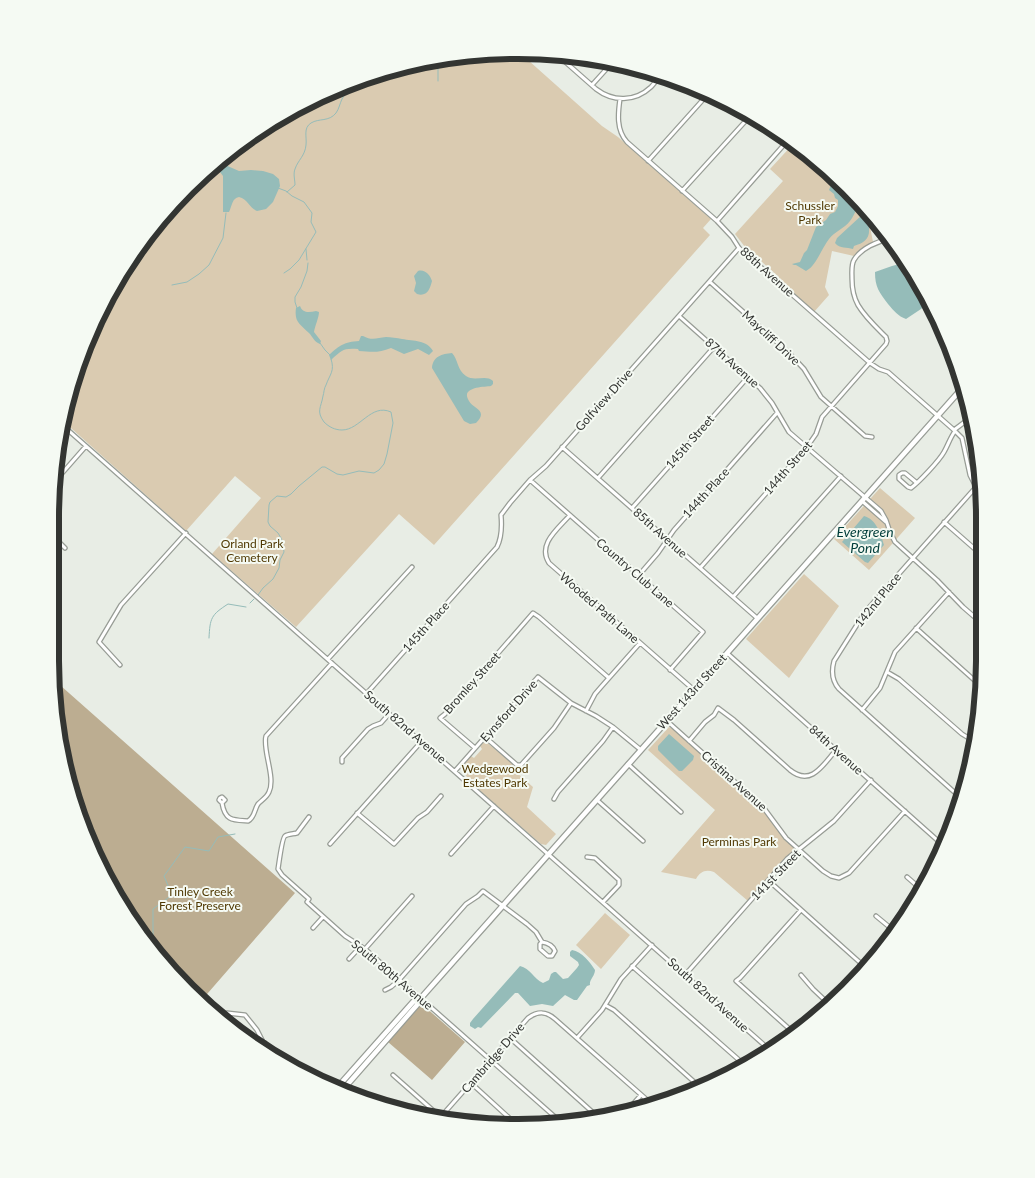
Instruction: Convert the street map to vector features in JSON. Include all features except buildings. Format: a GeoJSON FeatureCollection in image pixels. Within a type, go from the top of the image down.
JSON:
{"type":"FeatureCollection","features":[{"type":"Feature","properties":{"kind":"main road","name":"West 143rd Street"},"geometry":{"type":"LineString","coordinates":[[341,1083],[549,854],[959,392]]}},
{"type":"Feature","properties":{"kind":"main road","name":"West 143rd Street"},"geometry":{"type":"LineString","coordinates":[[346,1086],[418,1005],[420,998]]}},
{"type":"Feature","properties":{"kind":"street"},"geometry":{"type":"LineString","coordinates":[[568,62],[592,86],[612,97],[630,98],[642,94],[656,80]]}},
{"type":"Feature","properties":{"kind":"street"},"geometry":{"type":"LineString","coordinates":[[592,86],[608,68]]}},
{"type":"Feature","properties":{"kind":"street","name":"88th Avenue"},"geometry":{"type":"LineString","coordinates":[[620,98],[619,124],[622,135],[627,142],[717,221],[732,237],[739,248],[870,363],[888,372],[962,438],[970,475],[975,484]]}},
{"type":"Feature","properties":{"kind":"street"},"geometry":{"type":"LineString","coordinates":[[648,161],[704,99]]}},
{"type":"Feature","properties":{"kind":"street"},"geometry":{"type":"LineString","coordinates":[[682,191],[747,120]]}},
{"type":"Feature","properties":{"kind":"street"},"geometry":{"type":"LineString","coordinates":[[717,221],[785,145]]}},
{"type":"Feature","properties":{"kind":"street","name":"144th Street"},"geometry":{"type":"LineString","coordinates":[[700,568],[807,447],[816,434],[822,417],[830,406],[886,344],[887,339],[864,314],[854,296],[852,288],[852,266],[854,260],[859,253],[883,241]]}},
{"type":"Feature","properties":{"kind":"street","name":"Golfview Drive"},"geometry":{"type":"LineString","coordinates":[[486,560],[500,541],[501,515],[508,506],[739,248]]}},
{"type":"Feature","properties":{"kind":"street","name":"Maycliff Drive"},"geometry":{"type":"LineString","coordinates":[[709,282],[788,352],[804,369],[821,397],[830,406],[865,436],[872,437]]}},
{"type":"Feature","properties":{"kind":"street","name":"87th Avenue"},"geometry":{"type":"LineString","coordinates":[[679,316],[760,388],[789,432],[841,476],[863,499],[884,515],[895,542],[912,558]]}},
{"type":"Feature","properties":{"kind":"street"},"geometry":{"type":"LineString","coordinates":[[598,478],[714,347]]}},
{"type":"Feature","properties":{"kind":"street","name":"145th Street"},"geometry":{"type":"LineString","coordinates":[[632,508],[748,377]]}},
{"type":"Feature","properties":{"kind":"street","name":"144th Place"},"geometry":{"type":"LineString","coordinates":[[638,576],[674,530],[778,413]]}},
{"type":"Feature","properties":{"kind":"street"},"geometry":{"type":"LineString","coordinates":[[917,483],[905,472],[899,475],[899,479],[911,488],[917,483],[942,455],[954,431],[966,422]]}},
{"type":"Feature","properties":{"kind":"street","name":"South 82nd Avenue"},"geometry":{"type":"LineString","coordinates":[[68,430],[766,1046]]}},
{"type":"Feature","properties":{"kind":"street"},"geometry":{"type":"LineString","coordinates":[[61,474],[86,446]]}},
{"type":"Feature","properties":{"kind":"street","name":"85th Avenue"},"geometry":{"type":"LineString","coordinates":[[562,447],[758,618]]}},
{"type":"Feature","properties":{"kind":"street"},"geometry":{"type":"LineString","coordinates":[[733,597],[841,476]]}},
{"type":"Feature","properties":{"kind":"street","name":"Country Club Lane"},"geometry":{"type":"LineString","coordinates":[[530,480],[703,632],[670,670]]}},
{"type":"Feature","properties":{"kind":"street","name":"142nd Place"},"geometry":{"type":"LineString","coordinates":[[956,794],[839,690],[832,674],[834,661],[862,616],[975,488]]}},
{"type":"Feature","properties":{"kind":"street","name":"Wooded Path Lane"},"geometry":{"type":"LineString","coordinates":[[570,515],[547,543],[545,551],[548,561],[694,690]]}},
{"type":"Feature","properties":{"kind":"street"},"geometry":{"type":"LineString","coordinates":[[944,522],[976,550]]}},
{"type":"Feature","properties":{"kind":"street"},"geometry":{"type":"LineString","coordinates":[[120,665],[99,642],[121,605],[186,534]]}},
{"type":"Feature","properties":{"kind":"street"},"geometry":{"type":"LineString","coordinates":[[59,542],[65,548]]}},
{"type":"Feature","properties":{"kind":"street"},"geometry":{"type":"LineString","coordinates":[[912,558],[976,618]]}},
{"type":"Feature","properties":{"kind":"street","name":"145th Place"},"geometry":{"type":"LineString","coordinates":[[366,693],[486,560]]}},
{"type":"Feature","properties":{"kind":"street"},"geometry":{"type":"LineString","coordinates":[[328,659],[412,567]]}},
{"type":"Feature","properties":{"kind":"street"},"geometry":{"type":"LineString","coordinates":[[862,710],[879,690],[895,652],[949,592]]}},
{"type":"Feature","properties":{"kind":"street","name":"Bromley Street"},"geometry":{"type":"LineString","coordinates":[[475,748],[440,718],[533,613],[609,678]]}},
{"type":"Feature","properties":{"kind":"street"},"geometry":{"type":"LineString","coordinates":[[916,628],[975,681]]}},
{"type":"Feature","properties":{"kind":"street"},"geometry":{"type":"LineString","coordinates":[[586,712],[595,694],[640,643]]}},
{"type":"Feature","properties":{"kind":"street","name":"84th Avenue"},"geometry":{"type":"LineString","coordinates":[[727,653],[939,841]]}},
{"type":"Feature","properties":{"kind":"street"},"geometry":{"type":"LineString","coordinates":[[222,803],[225,814],[230,818],[248,821],[253,817],[258,804],[267,796],[270,788],[266,736],[332,663]]}},
{"type":"Feature","properties":{"kind":"street"},"geometry":{"type":"LineString","coordinates":[[887,672],[899,679],[969,738]]}},
{"type":"Feature","properties":{"kind":"street","name":"Eynsford Drive"},"geometry":{"type":"LineString","coordinates":[[455,771],[538,677],[571,703],[613,727],[641,750]]}},
{"type":"Feature","properties":{"kind":"street"},"geometry":{"type":"LineString","coordinates":[[485,737],[516,764],[521,765],[554,728],[571,703]]}},
{"type":"Feature","properties":{"kind":"street"},"geometry":{"type":"LineString","coordinates":[[689,741],[705,722],[714,715],[718,708],[800,776],[805,777],[817,771],[836,750]]}},
{"type":"Feature","properties":{"kind":"street"},"geometry":{"type":"LineString","coordinates":[[342,762],[342,758],[368,729],[381,723],[389,714]]}},
{"type":"Feature","properties":{"kind":"street","name":"Cristina Avenue"},"geometry":{"type":"LineString","coordinates":[[667,721],[763,807],[786,838],[823,872],[831,876],[839,878],[849,872],[905,811]]}},
{"type":"Feature","properties":{"kind":"street"},"geometry":{"type":"LineString","coordinates":[[554,799],[613,727]]}},
{"type":"Feature","properties":{"kind":"street"},"geometry":{"type":"LineString","coordinates":[[330,844],[421,742]]}},
{"type":"Feature","properties":{"kind":"street"},"geometry":{"type":"LineString","coordinates":[[628,764],[681,812]]}},
{"type":"Feature","properties":{"kind":"street","name":"141st Street"},"geometry":{"type":"LineString","coordinates":[[686,975],[787,859],[834,821],[871,780]]}},
{"type":"Feature","properties":{"kind":"street"},"geometry":{"type":"LineString","coordinates":[[357,813],[394,844],[441,796]]}},
{"type":"Feature","properties":{"kind":"street"},"geometry":{"type":"LineString","coordinates":[[597,799],[643,841]]}},
{"type":"Feature","properties":{"kind":"street"},"geometry":{"type":"LineString","coordinates":[[451,854],[494,806]]}},
{"type":"Feature","properties":{"kind":"street","name":"South 80th Avenue"},"geometry":{"type":"LineString","coordinates":[[309,817],[297,833],[287,835],[281,841],[282,848],[278,869],[282,875],[309,900],[307,902],[344,936],[365,950],[555,1117]]}},
{"type":"Feature","properties":{"kind":"street"},"geometry":{"type":"LineString","coordinates":[[587,858],[595,858],[619,880],[618,885],[603,902]]}},
{"type":"Feature","properties":{"kind":"street"},"geometry":{"type":"LineString","coordinates":[[907,877],[917,886]]}},
{"type":"Feature","properties":{"kind":"street"},"geometry":{"type":"LineString","coordinates":[[768,881],[861,964]]}},
{"type":"Feature","properties":{"kind":"street"},"geometry":{"type":"LineString","coordinates":[[384,990],[391,987],[398,980],[466,904],[483,891],[527,924],[536,932],[542,942],[546,942],[554,948],[555,951],[552,956],[548,956],[540,948],[542,942]]}},
{"type":"Feature","properties":{"kind":"street"},"geometry":{"type":"LineString","coordinates":[[365,950],[412,896]]}},
{"type":"Feature","properties":{"kind":"street"},"geometry":{"type":"LineString","coordinates":[[790,1029],[736,981],[801,910]]}},
{"type":"Feature","properties":{"kind":"street"},"geometry":{"type":"LineString","coordinates":[[876,916],[890,928]]}},
{"type":"Feature","properties":{"kind":"street"},"geometry":{"type":"LineString","coordinates":[[313,928],[323,917]]}},
{"type":"Feature","properties":{"kind":"street"},"geometry":{"type":"LineString","coordinates":[[647,1100],[577,1038],[597,1016],[621,979],[652,945]]}},
{"type":"Feature","properties":{"kind":"street"},"geometry":{"type":"LineString","coordinates":[[349,959],[360,947]]}},
{"type":"Feature","properties":{"kind":"street"},"geometry":{"type":"LineString","coordinates":[[632,966],[739,1062]]}},
{"type":"Feature","properties":{"kind":"street"},"geometry":{"type":"LineString","coordinates":[[801,975],[826,1000]]}},
{"type":"Feature","properties":{"kind":"street"},"geometry":{"type":"LineString","coordinates":[[605,1005],[614,1010],[696,1083]]}},
{"type":"Feature","properties":{"kind":"street","name":"Cambridge Drive"},"geometry":{"type":"LineString","coordinates":[[444,1113],[528,1018],[534,1014],[542,1012],[552,1016],[577,1038]]}},
{"type":"Feature","properties":{"kind":"street"},"geometry":{"type":"LineString","coordinates":[[227,1013],[245,1015],[265,1043]]}},
{"type":"Feature","properties":{"kind":"street"},"geometry":{"type":"LineString","coordinates":[[510,1038],[593,1112]]}},
{"type":"Feature","properties":{"kind":"street"},"geometry":{"type":"LineString","coordinates":[[393,1075],[431,1110]]}},
{"type":"Feature","properties":{"kind":"street"},"geometry":{"type":"LineString","coordinates":[[471,1083],[510,1119]]}},
{"type":"Feature","properties":{"kind":"street"},"geometry":{"type":"LineString","coordinates":[[632,1105],[641,1095]]}},
{"type":"Feature","properties":{"kind":"green space","name":"Orland Park Cemetery"},"geometry":{"type":"Polygon","coordinates":[[[527,59],[711,219],[703,228],[710,235],[434,545],[399,514],[296,627],[212,554],[261,498],[235,476],[186,531],[68,426],[74,399],[83,370],[106,315],[120,288],[154,238],[193,193],[215,173],[238,154],[288,120],[342,94],[399,74],[458,63],[527,59]]]}},
{"type":"Feature","properties":{"kind":"green space","name":"Schussler Park"},"geometry":{"type":"Polygon","coordinates":[[[789,148],[842,193],[870,224],[873,242],[854,256],[832,251],[825,287],[829,295],[814,312],[778,280],[779,277],[745,247],[735,234],[783,181],[770,169],[789,148]]]}},
{"type":"Feature","properties":{"kind":"green space"},"geometry":{"type":"Polygon","coordinates":[[[880,488],[915,518],[869,570],[834,539],[880,488]]]}},
{"type":"Feature","properties":{"kind":"green space"},"geometry":{"type":"Polygon","coordinates":[[[804,574],[839,606],[789,678],[746,639],[804,574]]]}},
{"type":"Feature","properties":{"kind":"green space","name":"Tinley Creek Forest Preserve"},"geometry":{"type":"Polygon","coordinates":[[[60,685],[295,893],[205,996],[193,985],[154,940],[120,890],[106,863],[83,808],[74,779],[63,720],[60,685]]]}},
{"type":"Feature","properties":{"kind":"green space","name":"Perminas Park"},"geometry":{"type":"Polygon","coordinates":[[[669,727],[762,808],[796,850],[748,901],[714,872],[703,872],[696,879],[661,872],[715,810],[648,750],[669,727]]]}},
{"type":"Feature","properties":{"kind":"green space","name":"Wedgewood Estates Park"},"geometry":{"type":"Polygon","coordinates":[[[485,741],[517,767],[516,772],[533,787],[527,807],[556,834],[546,845],[541,844],[473,785],[461,769],[471,756],[474,758],[482,749],[480,746],[485,741]]]}},
{"type":"Feature","properties":{"kind":"green space"},"geometry":{"type":"Polygon","coordinates":[[[605,913],[630,935],[601,969],[576,945],[605,913]]]}},
{"type":"Feature","properties":{"kind":"green space"},"geometry":{"type":"Polygon","coordinates":[[[424,1006],[465,1042],[432,1080],[388,1042],[419,1007],[424,1006]]]}},
{"type":"Feature","properties":{"kind":"water"},"geometry":{"type":"Polygon","coordinates":[[[225,165],[239,171],[263,171],[273,174],[279,179],[280,186],[273,202],[266,209],[257,211],[239,197],[234,201],[229,212],[223,212],[223,176],[217,171],[225,165]]]}},
{"type":"Feature","properties":{"kind":"water"},"geometry":{"type":"Polygon","coordinates":[[[827,180],[856,209],[850,221],[831,236],[813,265],[806,271],[792,264],[800,262],[816,227],[826,220],[830,214],[835,212],[838,206],[838,200],[829,190],[831,185],[827,180]]]}},
{"type":"Feature","properties":{"kind":"water"},"geometry":{"type":"Polygon","coordinates":[[[862,215],[868,223],[866,240],[854,246],[853,249],[837,245],[835,243],[837,238],[862,215]]]}},
{"type":"Feature","properties":{"kind":"water"},"geometry":{"type":"Polygon","coordinates":[[[900,264],[924,306],[906,319],[896,313],[888,304],[877,286],[875,272],[900,264]]]}},
{"type":"Feature","properties":{"kind":"water"},"geometry":{"type":"Polygon","coordinates":[[[418,271],[427,273],[432,281],[426,293],[420,295],[414,291],[416,283],[414,276],[418,271]]]}},
{"type":"Feature","properties":{"kind":"water"},"geometry":{"type":"Polygon","coordinates":[[[300,306],[305,311],[319,312],[314,332],[321,341],[320,344],[315,341],[297,320],[296,308],[300,306]]]}},
{"type":"Feature","properties":{"kind":"water"},"geometry":{"type":"Polygon","coordinates":[[[361,336],[372,339],[388,337],[420,342],[430,347],[433,351],[429,355],[418,349],[404,354],[391,348],[375,352],[346,349],[331,360],[329,355],[336,349],[346,343],[359,341],[361,336]]]}},
{"type":"Feature","properties":{"kind":"water"},"geometry":{"type":"Polygon","coordinates":[[[452,353],[463,374],[469,378],[487,378],[493,381],[491,386],[478,387],[470,390],[468,393],[467,396],[471,404],[481,412],[480,419],[476,423],[470,424],[464,421],[432,368],[436,358],[452,353]]]}},
{"type":"Feature","properties":{"kind":"water","name":"Evergreen Pond"},"geometry":{"type":"Polygon","coordinates":[[[864,516],[875,524],[884,545],[868,563],[842,542],[864,516]]]}},
{"type":"Feature","properties":{"kind":"water"},"geometry":{"type":"Polygon","coordinates":[[[669,734],[694,756],[693,760],[682,771],[679,771],[658,750],[658,746],[669,734]]]}},
{"type":"Feature","properties":{"kind":"water"},"geometry":{"type":"Polygon","coordinates":[[[572,950],[582,955],[595,970],[590,985],[587,986],[577,1000],[565,995],[553,1006],[542,1004],[530,1006],[518,993],[515,993],[481,1028],[475,1029],[470,1026],[473,1019],[520,966],[527,969],[543,983],[549,980],[554,972],[563,979],[568,978],[579,965],[570,956],[572,950]]]}},
{"type":"Feature","properties":{"kind":"waterway"},"geometry":{"type":"LineString","coordinates":[[438,66],[438,81]]}},
{"type":"Feature","properties":{"kind":"waterway"},"geometry":{"type":"LineString","coordinates":[[287,192],[295,185],[294,171],[305,149],[307,127],[311,123],[333,116],[342,99],[349,91]]}},
{"type":"Feature","properties":{"kind":"waterway"},"geometry":{"type":"LineString","coordinates":[[278,188],[304,202],[312,213],[311,222],[316,232],[299,260],[284,273]]}},
{"type":"Feature","properties":{"kind":"waterway"},"geometry":{"type":"LineString","coordinates":[[172,285],[187,282],[209,265],[223,238],[226,213]]}},
{"type":"Feature","properties":{"kind":"waterway"},"geometry":{"type":"LineString","coordinates":[[306,249],[307,260]]}},
{"type":"Feature","properties":{"kind":"waterway"},"geometry":{"type":"LineString","coordinates":[[297,308],[295,297],[301,287],[308,263]]}},
{"type":"Feature","properties":{"kind":"waterway"},"geometry":{"type":"LineString","coordinates":[[320,343],[330,355]]}},
{"type":"Feature","properties":{"kind":"waterway"},"geometry":{"type":"LineString","coordinates":[[258,595],[273,579],[284,552],[281,538],[268,522],[270,502],[277,496],[286,497],[291,494],[322,467],[343,475],[359,471],[374,473],[384,464],[393,423],[391,412],[377,411],[354,426],[342,430],[330,427],[320,415],[325,388],[332,370],[331,359]]}},
{"type":"Feature","properties":{"kind":"waterway"},"geometry":{"type":"LineString","coordinates":[[250,603],[254,599]]}},
{"type":"Feature","properties":{"kind":"waterway"},"geometry":{"type":"LineString","coordinates":[[209,638],[211,621],[218,611],[228,604],[246,607]]}},
{"type":"Feature","properties":{"kind":"waterway"},"geometry":{"type":"LineString","coordinates":[[153,939],[153,909],[172,895],[164,876],[185,847],[209,851],[218,837],[235,834]]}}]}
